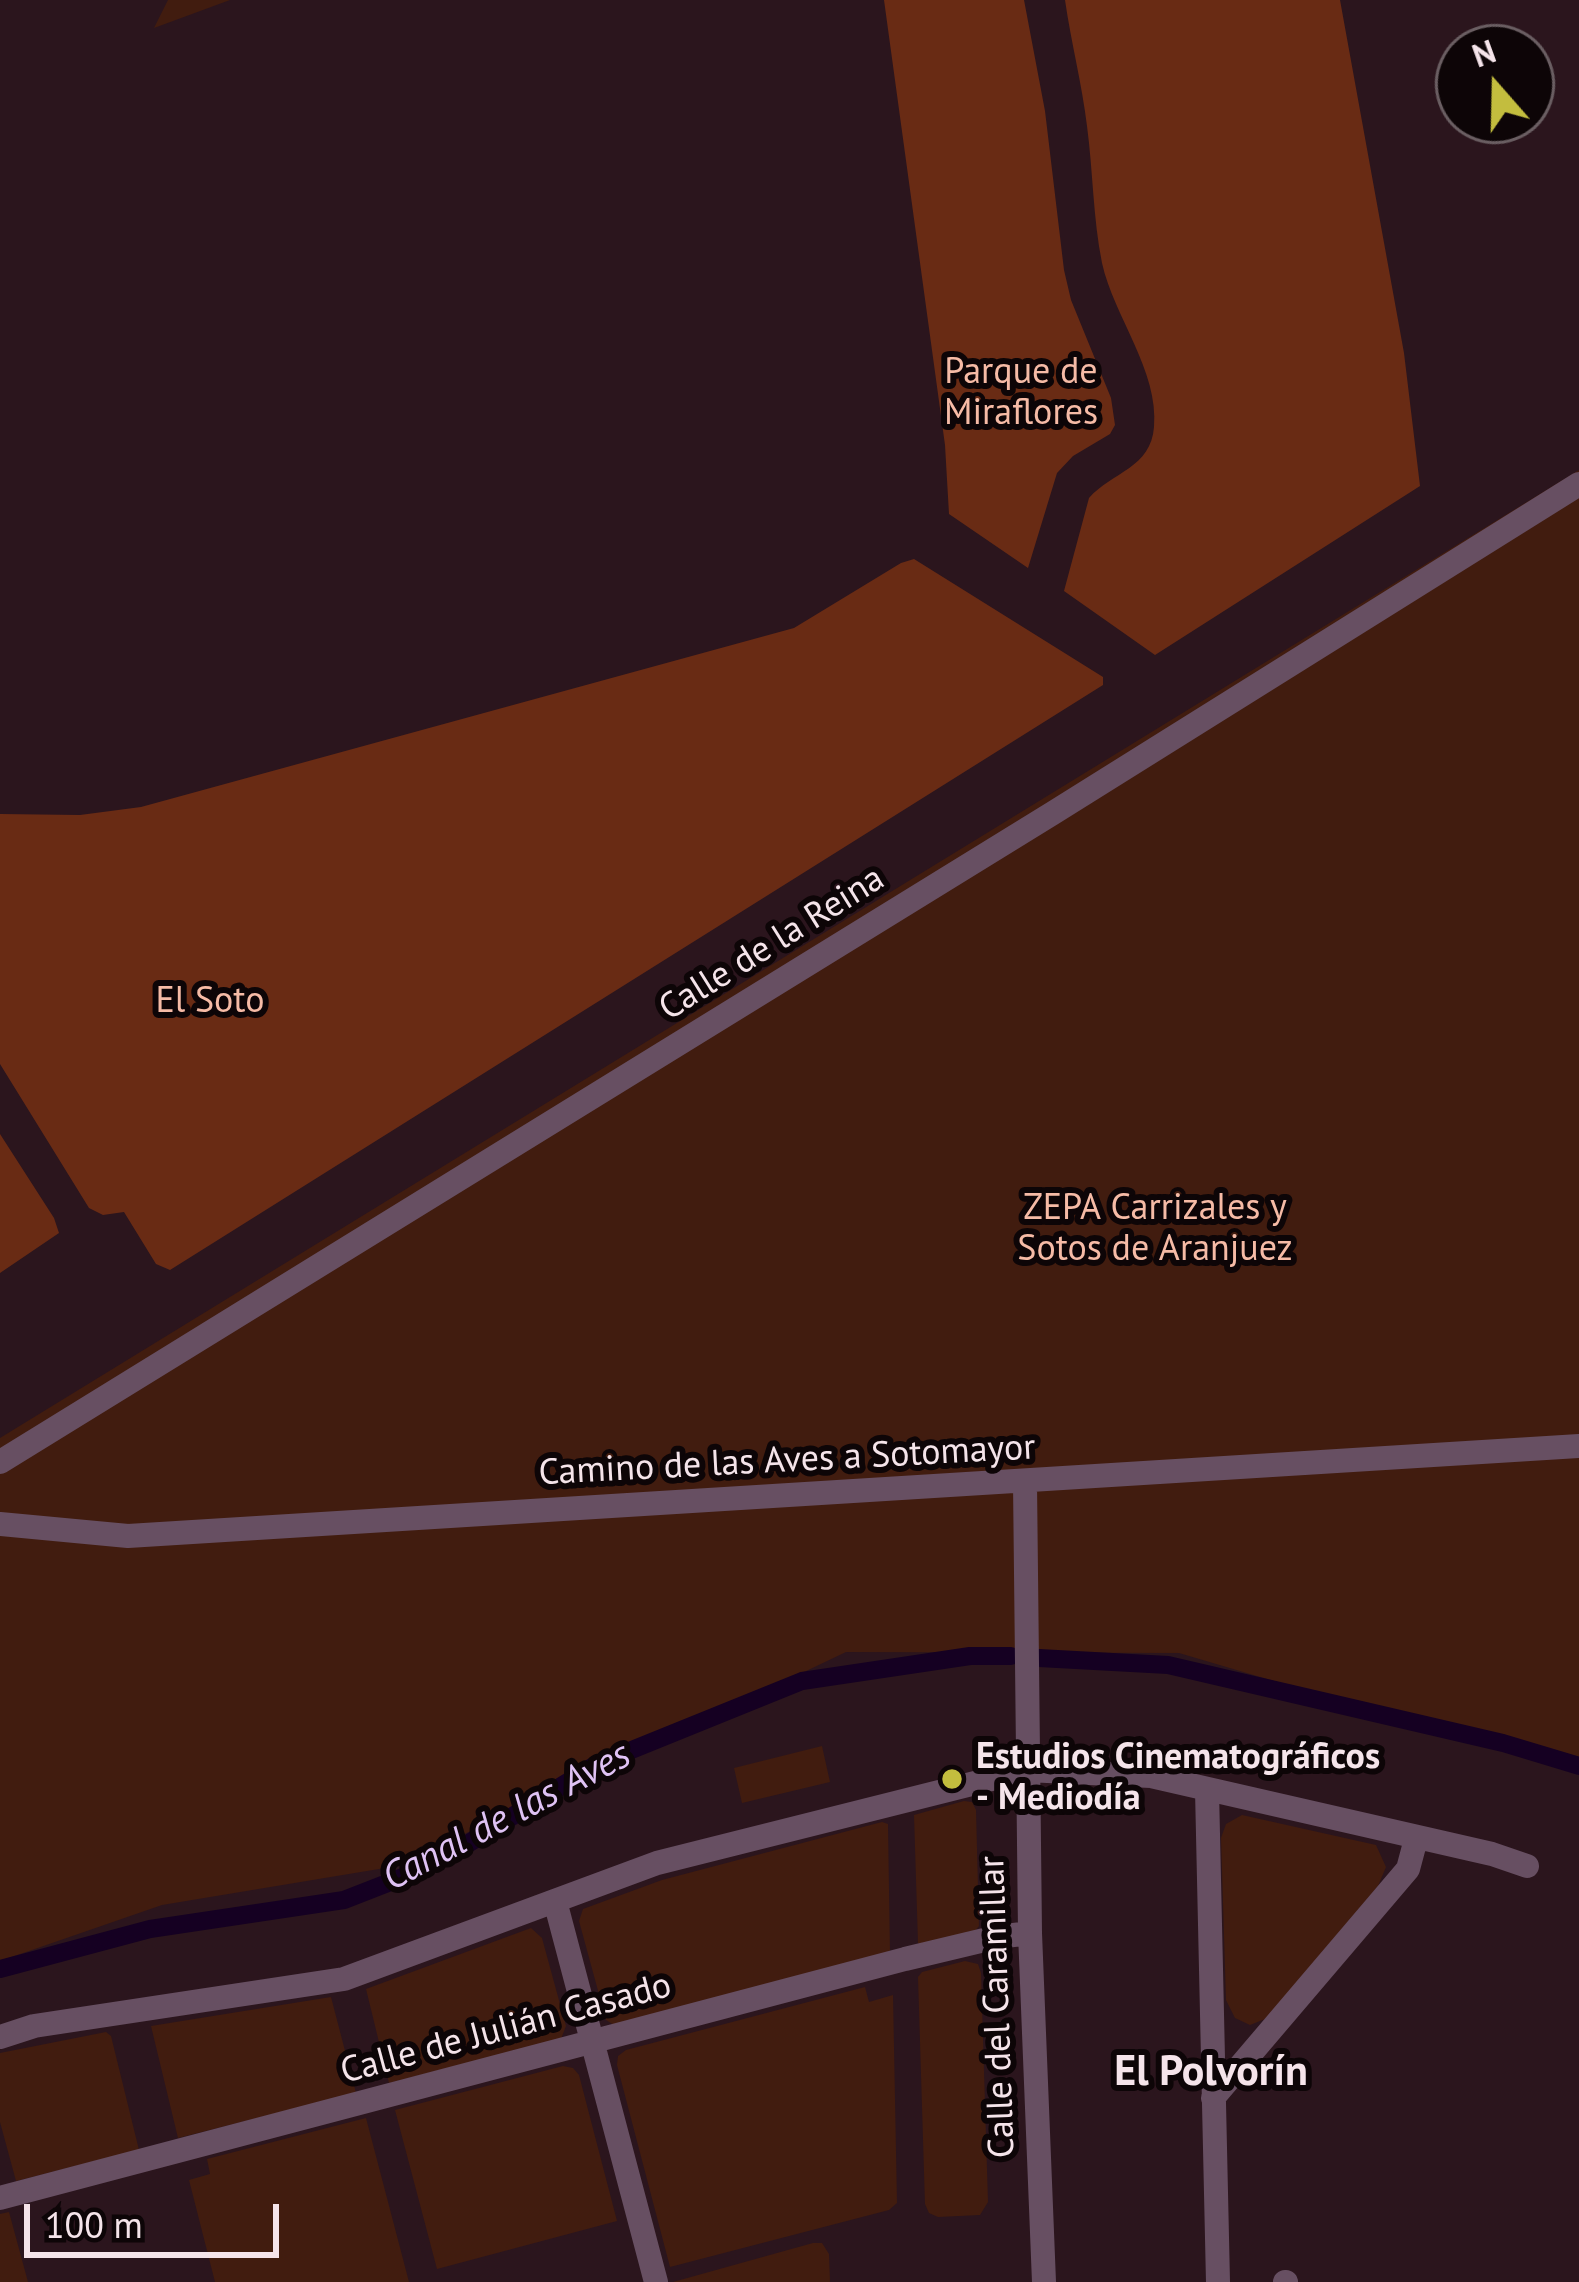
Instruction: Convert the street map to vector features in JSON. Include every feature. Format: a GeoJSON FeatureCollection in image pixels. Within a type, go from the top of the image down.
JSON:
{"type":"FeatureCollection","features":[{"type":"Feature","properties":{"kind":"street","name":"Calle de la Reina"},"geometry":{"type":"LineString","coordinates":[[0,1462],[1579,484]]}},
{"type":"Feature","properties":{"kind":"street","name":"Camino de las Aves a Sotomayor"},"geometry":{"type":"LineString","coordinates":[[0,1524],[128,1536],[1579,1446]]}},
{"type":"Feature","properties":{"kind":"street","name":"Calle del Caramillar"},"geometry":{"type":"LineString","coordinates":[[1025,1483],[1030,1933],[1044,2282]]}},
{"type":"Feature","properties":{"kind":"street"},"geometry":{"type":"LineString","coordinates":[[0,2037],[34,2026],[344,1978],[657,1863],[1027,1770],[1151,1776],[1527,1866]]}},
{"type":"Feature","properties":{"kind":"street"},"geometry":{"type":"LineString","coordinates":[[1208,1790],[1218,2282]]}},
{"type":"Feature","properties":{"kind":"street"},"geometry":{"type":"LineString","coordinates":[[1214,2098],[1408,1869],[1416,1839]]}},
{"type":"Feature","properties":{"kind":"street"},"geometry":{"type":"LineString","coordinates":[[555,1901],[656,2282]]}},
{"type":"Feature","properties":{"kind":"street","name":"Calle de Julián Casado"},"geometry":{"type":"LineString","coordinates":[[0,2198],[905,1959],[1030,1933]]}},
{"type":"Feature","properties":{"kind":"street"},"geometry":{"type":"LineString","coordinates":[[1212,2030],[1262,2044]]}},
{"type":"Feature","properties":{"kind":"green space"},"geometry":{"type":"Polygon","coordinates":[[[168,0],[230,0],[154,28],[168,0]]]}},
{"type":"Feature","properties":{"kind":"green space","name":"Parque de Miraflores"},"geometry":{"type":"Polygon","coordinates":[[[884,0],[1024,0],[1045,111],[1064,270],[1071,300],[1111,398],[1115,425],[1110,434],[1073,456],[1057,473],[1028,568],[949,514],[945,445],[884,0]]]}},
{"type":"Feature","properties":{"kind":"green space"},"geometry":{"type":"Polygon","coordinates":[[[1065,0],[1340,0],[1404,353],[1420,486],[1155,655],[1064,591],[1089,498],[1138,461],[1154,427],[1150,385],[1102,263],[1085,110],[1065,0]]]}},
{"type":"Feature","properties":{"kind":"green space","name":"ZEPA Carrizales y Sotos de Aranjuez"},"geometry":{"type":"Polygon","coordinates":[[[1579,470],[1579,1771],[1179,1653],[846,1652],[397,1866],[162,1905],[0,1961],[0,1438],[1579,470]]]}},
{"type":"Feature","properties":{"kind":"green space","name":"El Soto"},"geometry":{"type":"Polygon","coordinates":[[[914,559],[1103,677],[1103,685],[170,1270],[156,1264],[124,1212],[103,1215],[89,1208],[0,1064],[0,814],[80,815],[141,807],[794,628],[914,559]]]}},
{"type":"Feature","properties":{"kind":"green space"},"geometry":{"type":"Polygon","coordinates":[[[0,1134],[59,1233],[0,1273],[0,1134]]]}},
{"type":"Feature","properties":{"kind":"green space"},"geometry":{"type":"Polygon","coordinates":[[[822,1746],[830,1782],[742,1803],[734,1768],[822,1746]]]}},
{"type":"Feature","properties":{"kind":"green space"},"geometry":{"type":"Polygon","coordinates":[[[972,1802],[976,1810],[979,1926],[921,1946],[914,1815],[972,1802]]]}},
{"type":"Feature","properties":{"kind":"green space"},"geometry":{"type":"Polygon","coordinates":[[[1242,1815],[1376,1845],[1386,1867],[1378,1886],[1272,2012],[1250,2025],[1235,2018],[1226,2000],[1221,1838],[1226,1824],[1242,1815]]]}},
{"type":"Feature","properties":{"kind":"green space"},"geometry":{"type":"Polygon","coordinates":[[[888,1824],[890,1954],[614,2025],[606,2020],[579,1921],[583,1909],[662,1880],[888,1824]]]}},
{"type":"Feature","properties":{"kind":"green space"},"geometry":{"type":"Polygon","coordinates":[[[531,1928],[542,1938],[566,2026],[561,2039],[389,2083],[366,1989],[531,1928]]]}},
{"type":"Feature","properties":{"kind":"green space"},"geometry":{"type":"Polygon","coordinates":[[[965,1961],[978,1964],[981,1973],[988,2202],[980,2215],[938,2217],[925,2204],[918,1977],[965,1961]]]}},
{"type":"Feature","properties":{"kind":"green space"},"geometry":{"type":"Polygon","coordinates":[[[865,1987],[869,2002],[893,1995],[897,2203],[889,2210],[670,2267],[618,2056],[626,2050],[865,1987]]]}},
{"type":"Feature","properties":{"kind":"green space"},"geometry":{"type":"Polygon","coordinates":[[[331,1997],[356,2093],[178,2138],[151,2026],[331,1997]]]}},
{"type":"Feature","properties":{"kind":"green space"},"geometry":{"type":"Polygon","coordinates":[[[106,2032],[111,2036],[139,2150],[16,2181],[0,2122],[0,2053],[106,2032]]]}},
{"type":"Feature","properties":{"kind":"green space"},"geometry":{"type":"Polygon","coordinates":[[[563,2066],[579,2075],[617,2221],[437,2269],[395,2110],[563,2066]]]}},
{"type":"Feature","properties":{"kind":"green space"},"geometry":{"type":"Polygon","coordinates":[[[366,2118],[409,2282],[215,2282],[189,2180],[210,2174],[207,2159],[366,2118]]]}},
{"type":"Feature","properties":{"kind":"green space"},"geometry":{"type":"Polygon","coordinates":[[[9,2212],[28,2282],[0,2282],[0,2214],[9,2212]]]}},
{"type":"Feature","properties":{"kind":"green space"},"geometry":{"type":"Polygon","coordinates":[[[822,2243],[829,2254],[830,2282],[673,2282],[822,2243]]]}},
{"type":"Feature","properties":{"kind":"waterway","name":"Canal de las Aves"},"geometry":{"type":"LineString","coordinates":[[0,1969],[150,1929],[344,1900],[461,1848],[597,1764],[802,1681],[970,1656],[1011,1656]]}},
{"type":"Feature","properties":{"kind":"waterway","name":"Canal de las Aves"},"geometry":{"type":"LineString","coordinates":[[1039,1658],[1168,1665],[1503,1743],[1579,1766]]}},
{"type":"Feature","properties":{"kind":"place","name":"Estudios Cinematográficos - Mediodía"},"geometry":{"type":"Point","coordinates":[952,1779]}},
{"type":"Feature","properties":{"kind":"district","name":"El Polvorín"},"geometry":{"type":"Point","coordinates":[1211,2073]}}]}
